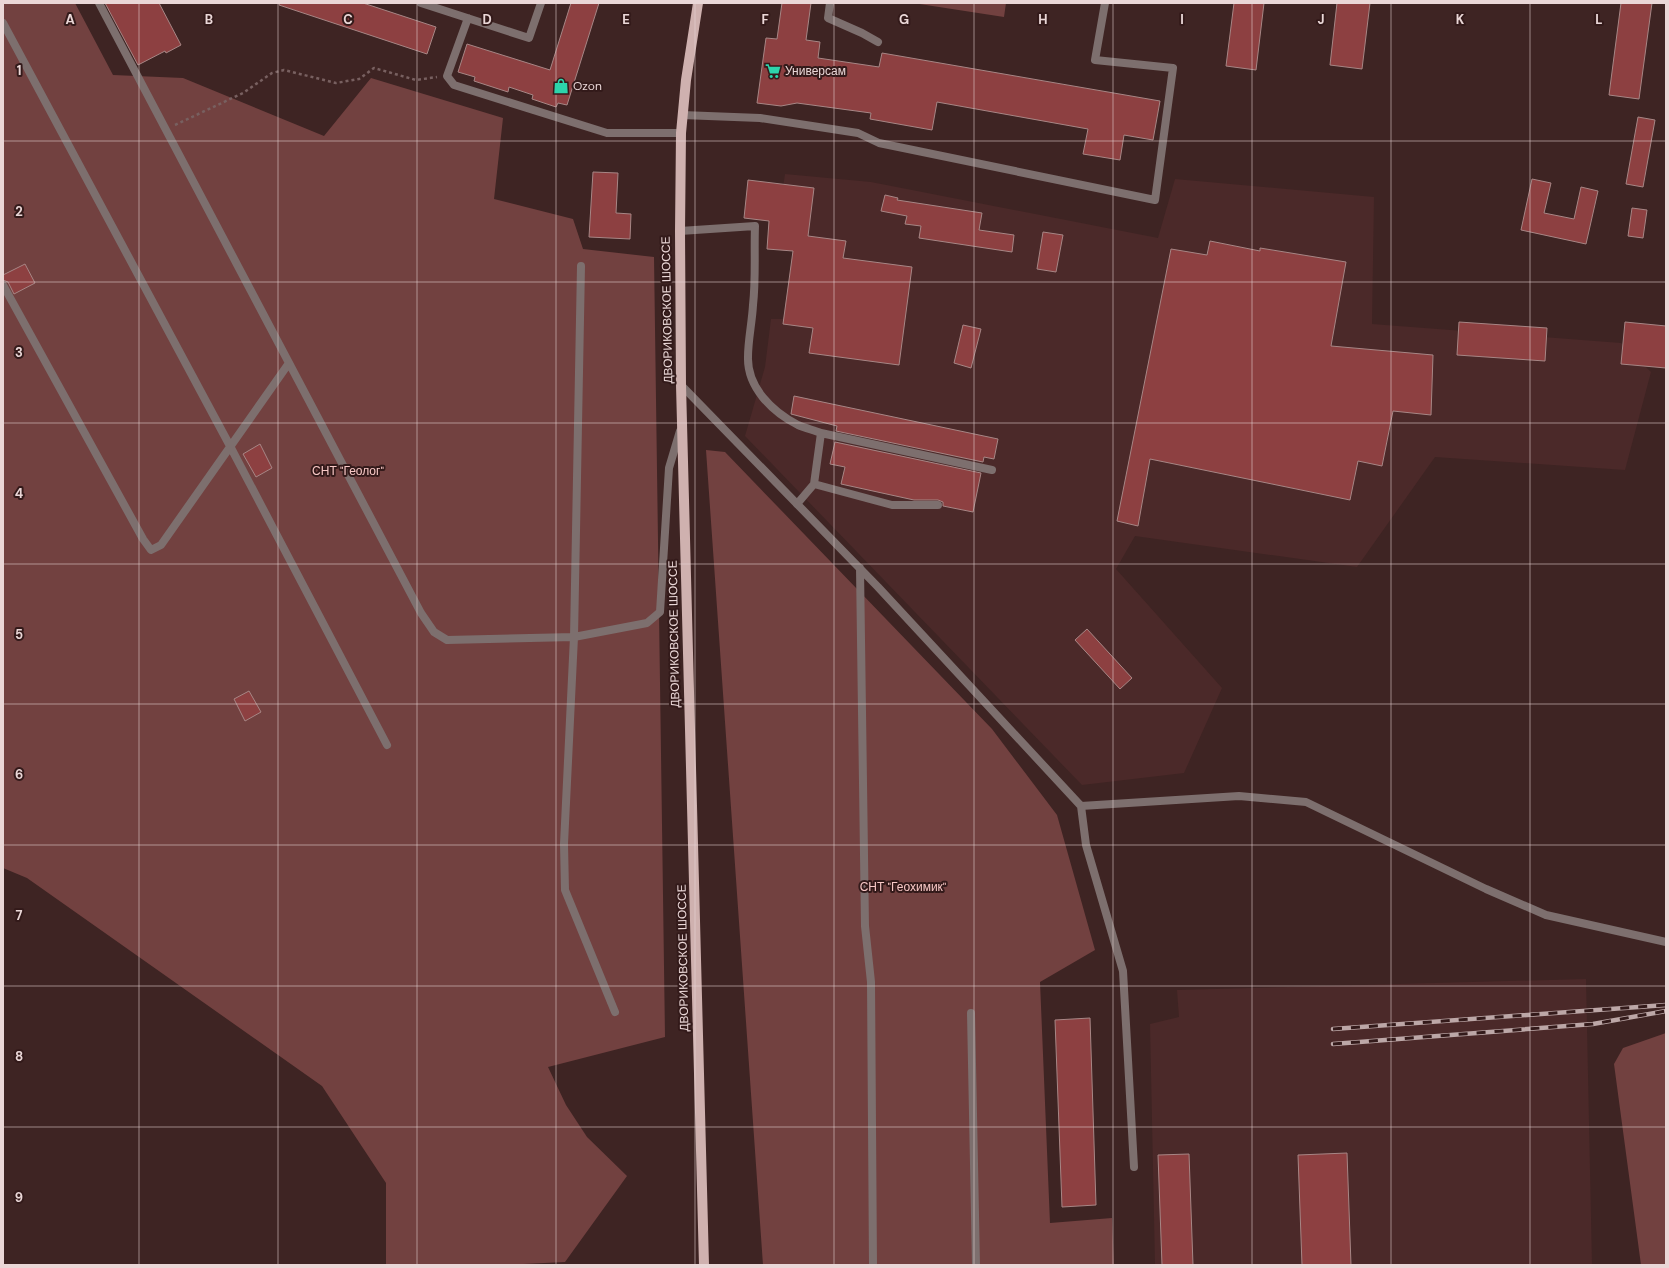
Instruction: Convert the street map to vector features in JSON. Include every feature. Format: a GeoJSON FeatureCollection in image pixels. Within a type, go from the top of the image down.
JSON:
{"type":"FeatureCollection","features":[{"type":"Feature","properties":{"kind":"main road","name":"ДВОРИКОВСКОЕ ШОССЕ"},"geometry":{"type":"LineString","coordinates":[[698,3],[682,115],[680,231],[681,386],[704,1265]]}},
{"type":"Feature","properties":{"kind":"street"},"geometry":{"type":"LineString","coordinates":[[99,3],[421,613],[434,632],[447,640],[574,637],[647,623],[660,612],[669,468],[682,426]]}},
{"type":"Feature","properties":{"kind":"street"},"geometry":{"type":"LineString","coordinates":[[421,3],[529,38],[541,3]]}},
{"type":"Feature","properties":{"kind":"street"},"geometry":{"type":"LineString","coordinates":[[830,3],[828,18],[878,42]]}},
{"type":"Feature","properties":{"kind":"street"},"geometry":{"type":"LineString","coordinates":[[682,115],[760,118],[858,133],[879,143],[1155,200],[1173,68],[1095,60],[1105,3]]}},
{"type":"Feature","properties":{"kind":"street"},"geometry":{"type":"LineString","coordinates":[[468,18],[447,76],[454,85],[607,133],[681,133]]}},
{"type":"Feature","properties":{"kind":"street"},"geometry":{"type":"LineString","coordinates":[[3,23],[230,446],[387,746]]}},
{"type":"Feature","properties":{"kind":"street"},"geometry":{"type":"LineString","coordinates":[[680,231],[754,226],[754,304],[748,358],[750,375],[755,387],[780,413],[798,425],[821,433],[992,470]]}},
{"type":"Feature","properties":{"kind":"street"},"geometry":{"type":"LineString","coordinates":[[581,266],[574,637],[564,844],[565,890],[615,1012]]}},
{"type":"Feature","properties":{"kind":"street"},"geometry":{"type":"LineString","coordinates":[[3,285],[143,539],[151,550],[161,545],[289,363]]}},
{"type":"Feature","properties":{"kind":"street"},"geometry":{"type":"LineString","coordinates":[[681,386],[860,568],[1081,806],[1086,845],[1123,971],[1134,1167]]}},
{"type":"Feature","properties":{"kind":"street"},"geometry":{"type":"LineString","coordinates":[[796,504],[814,484],[821,433]]}},
{"type":"Feature","properties":{"kind":"street"},"geometry":{"type":"LineString","coordinates":[[814,484],[892,505],[938,505]]}},
{"type":"Feature","properties":{"kind":"street"},"geometry":{"type":"LineString","coordinates":[[860,568],[865,926],[871,982],[873,1265]]}},
{"type":"Feature","properties":{"kind":"street"},"geometry":{"type":"LineString","coordinates":[[1081,806],[1239,796],[1306,802],[1486,889],[1546,915],[1666,942]]}},
{"type":"Feature","properties":{"kind":"street"},"geometry":{"type":"LineString","coordinates":[[971,1013],[976,1265]]}},
{"type":"Feature","properties":{"kind":"path"},"geometry":{"type":"LineString","coordinates":[[166,130],[243,93],[272,73],[284,70],[336,83],[359,79],[374,68],[416,80],[447,76]]}},
{"type":"Feature","properties":{"kind":"shaded area"},"geometry":{"type":"Polygon","coordinates":[[[785,174],[871,182],[1158,238],[1175,179],[1374,197],[1372,324],[1621,343],[1651,372],[1625,470],[1435,457],[1357,567],[1135,536],[1116,569],[1222,688],[1184,773],[1082,785],[745,436],[765,367],[771,319],[783,319],[793,251],[767,249],[768,234],[776,234],[785,174]]]}},
{"type":"Feature","properties":{"kind":"shaded area"},"geometry":{"type":"Polygon","coordinates":[[[1586,979],[1592,1265],[1155,1265],[1150,1024],[1179,1017],[1177,990],[1586,979]]]}},
{"type":"Feature","properties":{"kind":"green space","name":"СНТ \"Геолог\""},"geometry":{"type":"Polygon","coordinates":[[[3,3],[75,3],[113,75],[183,78],[324,136],[371,78],[503,118],[494,199],[573,219],[583,249],[654,257],[665,1037],[548,1067],[566,1105],[587,1137],[627,1176],[565,1262],[502,1265],[386,1265],[386,1183],[322,1086],[27,878],[3,868],[3,3]]]}},
{"type":"Feature","properties":{"kind":"green space"},"geometry":{"type":"Polygon","coordinates":[[[913,3],[1006,3],[1004,17],[913,3]]]}},
{"type":"Feature","properties":{"kind":"green space","name":"СНТ \"Геохимик\""},"geometry":{"type":"Polygon","coordinates":[[[706,450],[725,452],[992,729],[1057,815],[1095,950],[1040,982],[1050,1223],[1112,1218],[1114,1265],[763,1265],[706,450]]]}},
{"type":"Feature","properties":{"kind":"green space"},"geometry":{"type":"Polygon","coordinates":[[[1666,1033],[1666,1265],[1641,1265],[1614,1064],[1623,1048],[1666,1033]]]}},
{"type":"Feature","properties":{"kind":"building"},"geometry":{"type":"Polygon","coordinates":[[[105,3],[159,3],[181,45],[166,53],[165,51],[138,65],[105,3]]]}},
{"type":"Feature","properties":{"kind":"building"},"geometry":{"type":"Polygon","coordinates":[[[280,3],[363,3],[436,27],[427,54],[279,5],[280,3]]]}},
{"type":"Feature","properties":{"kind":"building"},"geometry":{"type":"Polygon","coordinates":[[[571,3],[599,3],[567,105],[558,103],[556,107],[532,99],[533,95],[509,87],[508,92],[474,81],[475,77],[458,72],[467,44],[550,70],[571,3]]]}},
{"type":"Feature","properties":{"kind":"building"},"geometry":{"type":"Polygon","coordinates":[[[782,3],[811,3],[806,40],[820,42],[818,58],[879,67],[882,53],[1160,101],[1153,140],[1124,135],[1120,160],[1083,154],[1088,129],[937,102],[932,130],[870,119],[871,113],[797,103],[781,106],[757,103],[766,38],[777,39],[782,3]]]}},
{"type":"Feature","properties":{"kind":"building"},"geometry":{"type":"Polygon","coordinates":[[[1234,3],[1264,3],[1256,70],[1226,66],[1234,3]]]}},
{"type":"Feature","properties":{"kind":"building"},"geometry":{"type":"Polygon","coordinates":[[[1337,3],[1370,3],[1362,69],[1330,65],[1337,3]]]}},
{"type":"Feature","properties":{"kind":"building"},"geometry":{"type":"Polygon","coordinates":[[[1621,3],[1652,3],[1639,99],[1609,95],[1621,3]]]}},
{"type":"Feature","properties":{"kind":"building"},"geometry":{"type":"Polygon","coordinates":[[[1638,117],[1655,120],[1643,187],[1626,184],[1638,117]]]}},
{"type":"Feature","properties":{"kind":"building"},"geometry":{"type":"Polygon","coordinates":[[[593,172],[618,173],[616,213],[631,214],[630,239],[589,237],[593,172]]]}},
{"type":"Feature","properties":{"kind":"building"},"geometry":{"type":"Polygon","coordinates":[[[1532,179],[1551,183],[1544,213],[1574,219],[1581,187],[1598,191],[1586,244],[1521,230],[1532,179]]]}},
{"type":"Feature","properties":{"kind":"building"},"geometry":{"type":"Polygon","coordinates":[[[748,180],[814,188],[808,236],[846,241],[843,258],[912,267],[899,365],[809,353],[813,328],[783,324],[793,251],[767,249],[769,221],[744,218],[748,180]]]}},
{"type":"Feature","properties":{"kind":"building"},"geometry":{"type":"Polygon","coordinates":[[[885,195],[898,198],[897,200],[982,213],[979,230],[1014,235],[1012,252],[919,238],[921,226],[905,224],[907,216],[881,211],[885,195]]]}},
{"type":"Feature","properties":{"kind":"building"},"geometry":{"type":"Polygon","coordinates":[[[1632,208],[1647,210],[1643,238],[1628,236],[1632,208]]]}},
{"type":"Feature","properties":{"kind":"building"},"geometry":{"type":"Polygon","coordinates":[[[1043,232],[1063,235],[1056,272],[1037,269],[1043,232]]]}},
{"type":"Feature","properties":{"kind":"building"},"geometry":{"type":"Polygon","coordinates":[[[1210,241],[1260,251],[1260,248],[1346,262],[1331,346],[1433,355],[1431,415],[1393,411],[1382,466],[1358,461],[1350,500],[1150,459],[1138,526],[1117,521],[1171,249],[1207,255],[1210,241]]]}},
{"type":"Feature","properties":{"kind":"building"},"geometry":{"type":"Polygon","coordinates":[[[25,264],[35,283],[14,294],[8,282],[3,280],[3,275],[25,264]]]}},
{"type":"Feature","properties":{"kind":"building"},"geometry":{"type":"Polygon","coordinates":[[[1459,322],[1547,328],[1545,361],[1457,355],[1459,322]]]}},
{"type":"Feature","properties":{"kind":"building"},"geometry":{"type":"Polygon","coordinates":[[[1625,322],[1666,326],[1666,368],[1621,364],[1625,322]]]}},
{"type":"Feature","properties":{"kind":"building"},"geometry":{"type":"Polygon","coordinates":[[[963,325],[981,329],[971,368],[954,363],[963,325]]]}},
{"type":"Feature","properties":{"kind":"building"},"geometry":{"type":"Polygon","coordinates":[[[794,396],[998,439],[994,459],[984,457],[983,462],[836,431],[837,426],[791,414],[794,396]]]}},
{"type":"Feature","properties":{"kind":"building"},"geometry":{"type":"Polygon","coordinates":[[[835,442],[981,473],[973,512],[943,506],[943,502],[938,500],[914,500],[841,484],[845,467],[830,464],[835,442]]]}},
{"type":"Feature","properties":{"kind":"building"},"geometry":{"type":"Polygon","coordinates":[[[260,444],[272,468],[256,477],[243,454],[260,444]]]}},
{"type":"Feature","properties":{"kind":"building"},"geometry":{"type":"Polygon","coordinates":[[[1087,629],[1132,678],[1120,689],[1075,640],[1087,629]]]}},
{"type":"Feature","properties":{"kind":"building"},"geometry":{"type":"Polygon","coordinates":[[[249,691],[261,712],[245,721],[234,699],[249,691]]]}},
{"type":"Feature","properties":{"kind":"building"},"geometry":{"type":"Polygon","coordinates":[[[1090,1018],[1096,1205],[1062,1207],[1055,1020],[1090,1018]]]}},
{"type":"Feature","properties":{"kind":"building"},"geometry":{"type":"Polygon","coordinates":[[[1347,1153],[1351,1265],[1302,1265],[1298,1155],[1347,1153]]]}},
{"type":"Feature","properties":{"kind":"building"},"geometry":{"type":"Polygon","coordinates":[[[1189,1154],[1193,1265],[1162,1265],[1158,1155],[1189,1154]]]}},
{"type":"Feature","properties":{"kind":"railway"},"geometry":{"type":"LineString","coordinates":[[1333,1029],[1666,1005]]}},
{"type":"Feature","properties":{"kind":"railway"},"geometry":{"type":"LineString","coordinates":[[1333,1044],[1593,1024],[1666,1011]]}},
{"type":"Feature","properties":{"kind":"place","name":"Универсам"},"geometry":{"type":"Point","coordinates":[773,71]}},
{"type":"Feature","properties":{"kind":"place","name":"Ozon"},"geometry":{"type":"Point","coordinates":[561,86]}}]}
